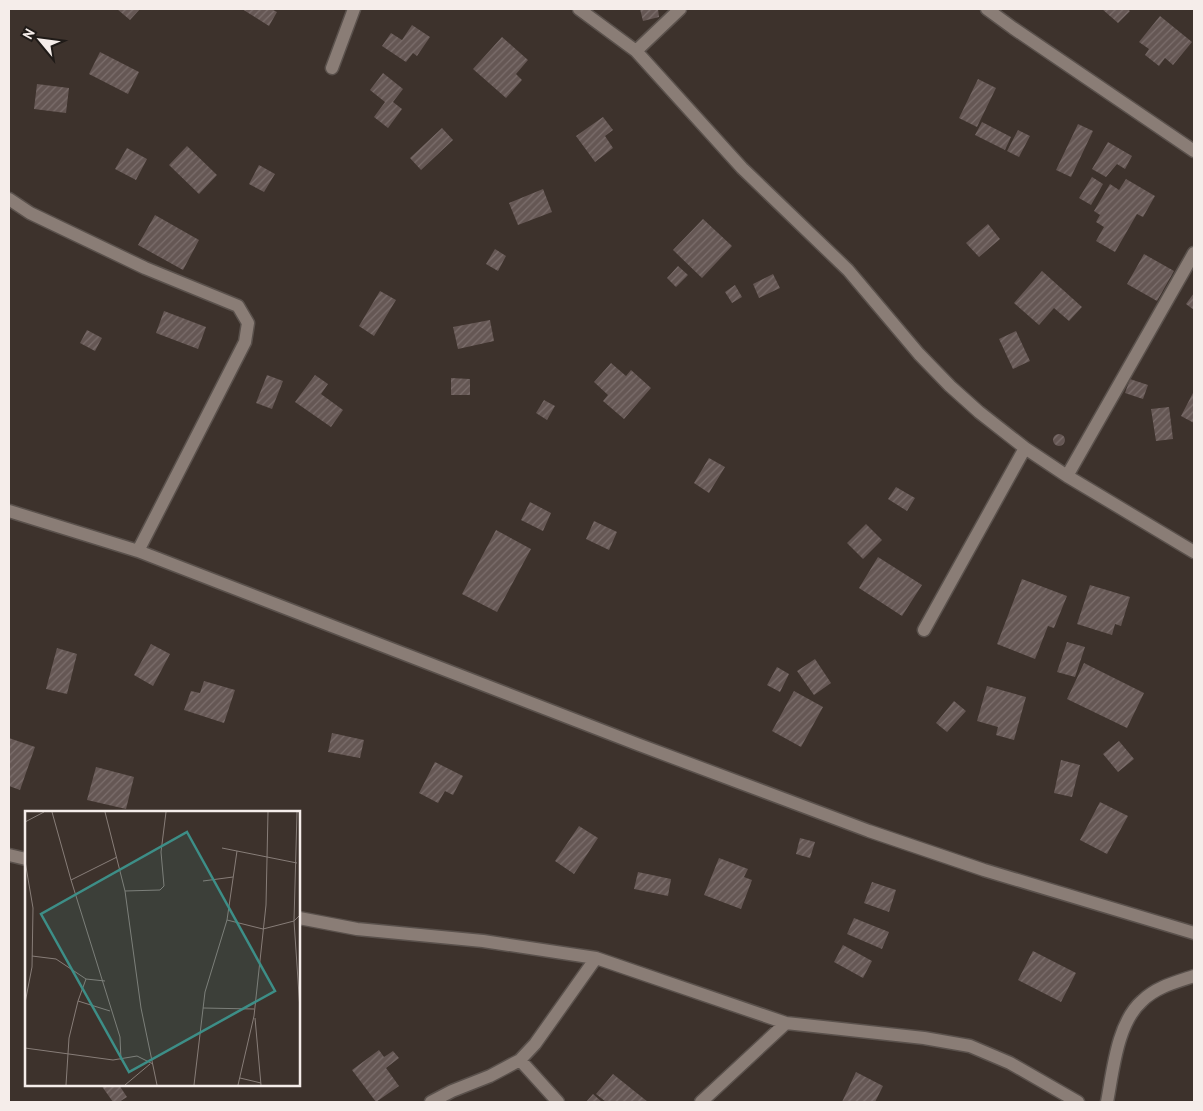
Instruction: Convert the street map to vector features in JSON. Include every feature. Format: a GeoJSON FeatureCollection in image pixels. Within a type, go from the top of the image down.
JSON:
{"type":"FeatureCollection","features":[{"type":"Feature","properties":{"kind":"street"},"geometry":{"type":"LineString","coordinates":[[332,68],[354,9]]}},
{"type":"Feature","properties":{"kind":"street"},"geometry":{"type":"LineString","coordinates":[[579,9],[636,51],[742,168],[848,270],[919,354],[979,412],[1025,448],[1194,552]]}},
{"type":"Feature","properties":{"kind":"street"},"geometry":{"type":"LineString","coordinates":[[636,51],[680,9]]}},
{"type":"Feature","properties":{"kind":"street"},"geometry":{"type":"LineString","coordinates":[[987,9],[1194,151]]}},
{"type":"Feature","properties":{"kind":"street"},"geometry":{"type":"LineString","coordinates":[[9,198],[30,213],[136,263],[238,306],[248,323],[245,342],[138,551]]}},
{"type":"Feature","properties":{"kind":"street"},"geometry":{"type":"LineString","coordinates":[[1068,476],[1194,253]]}},
{"type":"Feature","properties":{"kind":"street"},"geometry":{"type":"LineString","coordinates":[[924,630],[1025,448]]}},
{"type":"Feature","properties":{"kind":"street"},"geometry":{"type":"LineString","coordinates":[[9,511],[138,551],[637,744],[869,831],[984,870],[1194,933]]}},
{"type":"Feature","properties":{"kind":"street"},"geometry":{"type":"LineString","coordinates":[[9,855],[25,859]]}},
{"type":"Feature","properties":{"kind":"street"},"geometry":{"type":"LineString","coordinates":[[300,918],[357,929],[483,941],[596,958],[786,1023],[924,1038],[970,1046],[1010,1063],[1078,1102]]}},
{"type":"Feature","properties":{"kind":"street"},"geometry":{"type":"LineString","coordinates":[[431,1102],[452,1090],[490,1076],[520,1060],[535,1044],[596,958]]}},
{"type":"Feature","properties":{"kind":"street"},"geometry":{"type":"LineString","coordinates":[[1107,1102],[1120,1038],[1131,1012],[1142,1000],[1162,987],[1194,976]]}},
{"type":"Feature","properties":{"kind":"street"},"geometry":{"type":"LineString","coordinates":[[701,1102],[786,1023]]}},
{"type":"Feature","properties":{"kind":"street"},"geometry":{"type":"LineString","coordinates":[[520,1060],[558,1102]]}},
{"type":"Feature","properties":{"kind":"building"},"geometry":{"type":"Polygon","coordinates":[[[117,9],[140,9],[130,20],[117,9]]]}},
{"type":"Feature","properties":{"kind":"building"},"geometry":{"type":"Polygon","coordinates":[[[242,9],[271,9],[277,12],[269,26],[242,9]]]}},
{"type":"Feature","properties":{"kind":"building"},"geometry":{"type":"Polygon","coordinates":[[[640,9],[658,9],[659,17],[643,21],[640,9]]]}},
{"type":"Feature","properties":{"kind":"building"},"geometry":{"type":"Polygon","coordinates":[[[1102,9],[1127,9],[1130,11],[1118,23],[1102,9]]]}},
{"type":"Feature","properties":{"kind":"building"},"geometry":{"type":"Polygon","coordinates":[[[1160,16],[1192,42],[1173,65],[1165,58],[1159,66],[1145,55],[1149,49],[1139,42],[1160,16]]]}},
{"type":"Feature","properties":{"kind":"building"},"geometry":{"type":"Polygon","coordinates":[[[412,25],[430,37],[417,56],[413,53],[406,62],[382,46],[391,33],[402,40],[412,25]]]}},
{"type":"Feature","properties":{"kind":"building"},"geometry":{"type":"Polygon","coordinates":[[[502,37],[528,60],[516,74],[522,80],[506,98],[473,69],[502,37]]]}},
{"type":"Feature","properties":{"kind":"building"},"geometry":{"type":"Polygon","coordinates":[[[100,52],[139,72],[128,94],[89,74],[100,52]]]}},
{"type":"Feature","properties":{"kind":"building"},"geometry":{"type":"Polygon","coordinates":[[[383,73],[403,89],[393,102],[402,109],[388,128],[374,117],[385,102],[370,90],[383,73]]]}},
{"type":"Feature","properties":{"kind":"building"},"geometry":{"type":"Polygon","coordinates":[[[978,79],[996,88],[977,127],[959,118],[978,79]]]}},
{"type":"Feature","properties":{"kind":"building"},"geometry":{"type":"Polygon","coordinates":[[[37,84],[69,88],[66,113],[34,109],[37,84]]]}},
{"type":"Feature","properties":{"kind":"building"},"geometry":{"type":"Polygon","coordinates":[[[603,117],[613,130],[605,136],[613,148],[595,162],[576,136],[603,117]]]}},
{"type":"Feature","properties":{"kind":"building"},"geometry":{"type":"Polygon","coordinates":[[[982,122],[1011,137],[1005,150],[975,135],[982,122]]]}},
{"type":"Feature","properties":{"kind":"building"},"geometry":{"type":"Polygon","coordinates":[[[1078,124],[1093,131],[1071,177],[1056,170],[1078,124]]]}},
{"type":"Feature","properties":{"kind":"building"},"geometry":{"type":"Polygon","coordinates":[[[442,128],[453,140],[421,170],[410,158],[442,128]]]}},
{"type":"Feature","properties":{"kind":"building"},"geometry":{"type":"Polygon","coordinates":[[[1018,130],[1030,136],[1019,157],[1007,151],[1018,130]]]}},
{"type":"Feature","properties":{"kind":"building"},"geometry":{"type":"Polygon","coordinates":[[[1108,142],[1132,156],[1125,169],[1117,164],[1106,177],[1092,169],[1108,142]]]}},
{"type":"Feature","properties":{"kind":"building"},"geometry":{"type":"Polygon","coordinates":[[[187,146],[217,175],[199,194],[169,165],[187,146]]]}},
{"type":"Feature","properties":{"kind":"building"},"geometry":{"type":"Polygon","coordinates":[[[127,148],[147,159],[136,180],[115,169],[127,148]]]}},
{"type":"Feature","properties":{"kind":"building"},"geometry":{"type":"Polygon","coordinates":[[[259,165],[275,174],[264,192],[249,184],[259,165]]]}},
{"type":"Feature","properties":{"kind":"building"},"geometry":{"type":"Polygon","coordinates":[[[1092,177],[1103,184],[1091,205],[1079,198],[1092,177]]]}},
{"type":"Feature","properties":{"kind":"building"},"geometry":{"type":"Polygon","coordinates":[[[1126,179],[1155,196],[1143,217],[1137,214],[1115,252],[1096,241],[1104,227],[1096,222],[1100,215],[1094,211],[1110,184],[1119,190],[1126,179]]]}},
{"type":"Feature","properties":{"kind":"building"},"geometry":{"type":"Polygon","coordinates":[[[543,189],[552,212],[518,225],[509,203],[543,189]]]}},
{"type":"Feature","properties":{"kind":"building"},"geometry":{"type":"Polygon","coordinates":[[[155,215],[199,240],[183,270],[138,245],[155,215]]]}},
{"type":"Feature","properties":{"kind":"building"},"geometry":{"type":"Polygon","coordinates":[[[703,219],[732,246],[702,278],[673,250],[703,219]]]}},
{"type":"Feature","properties":{"kind":"building"},"geometry":{"type":"Polygon","coordinates":[[[988,224],[1000,239],[979,257],[966,243],[988,224]]]}},
{"type":"Feature","properties":{"kind":"building"},"geometry":{"type":"Polygon","coordinates":[[[495,249],[506,256],[498,271],[486,264],[495,249]]]}},
{"type":"Feature","properties":{"kind":"building"},"geometry":{"type":"Polygon","coordinates":[[[1144,254],[1174,271],[1157,301],[1127,284],[1144,254]]]}},
{"type":"Feature","properties":{"kind":"building"},"geometry":{"type":"Polygon","coordinates":[[[678,266],[688,275],[676,287],[667,278],[678,266]]]}},
{"type":"Feature","properties":{"kind":"building"},"geometry":{"type":"Polygon","coordinates":[[[1042,271],[1082,307],[1069,321],[1054,308],[1039,325],[1014,303],[1042,271]]]}},
{"type":"Feature","properties":{"kind":"building"},"geometry":{"type":"Polygon","coordinates":[[[773,274],[780,288],[759,298],[753,284],[773,274]]]}},
{"type":"Feature","properties":{"kind":"building"},"geometry":{"type":"Polygon","coordinates":[[[735,285],[742,297],[732,303],[725,292],[735,285]]]}},
{"type":"Feature","properties":{"kind":"building"},"geometry":{"type":"Polygon","coordinates":[[[380,291],[396,300],[374,336],[359,326],[380,291]]]}},
{"type":"Feature","properties":{"kind":"building"},"geometry":{"type":"Polygon","coordinates":[[[1194,293],[1194,310],[1186,304],[1194,293]]]}},
{"type":"Feature","properties":{"kind":"building"},"geometry":{"type":"Polygon","coordinates":[[[164,311],[206,327],[198,349],[156,333],[164,311]]]}},
{"type":"Feature","properties":{"kind":"building"},"geometry":{"type":"Polygon","coordinates":[[[490,320],[494,341],[458,349],[453,327],[490,320]]]}},
{"type":"Feature","properties":{"kind":"building"},"geometry":{"type":"Polygon","coordinates":[[[87,330],[102,338],[95,351],[80,343],[87,330]]]}},
{"type":"Feature","properties":{"kind":"building"},"geometry":{"type":"Polygon","coordinates":[[[1016,331],[1030,361],[1013,369],[999,339],[1016,331]]]}},
{"type":"Feature","properties":{"kind":"building"},"geometry":{"type":"Polygon","coordinates":[[[611,363],[626,376],[631,370],[651,388],[624,419],[603,401],[608,395],[594,382],[611,363]]]}},
{"type":"Feature","properties":{"kind":"building"},"geometry":{"type":"Polygon","coordinates":[[[267,375],[283,381],[272,409],[256,403],[267,375]]]}},
{"type":"Feature","properties":{"kind":"building"},"geometry":{"type":"Polygon","coordinates":[[[315,375],[328,384],[321,394],[343,410],[331,427],[295,402],[315,375]]]}},
{"type":"Feature","properties":{"kind":"building"},"geometry":{"type":"Polygon","coordinates":[[[451,378],[470,379],[470,395],[451,395],[451,378]]]}},
{"type":"Feature","properties":{"kind":"building"},"geometry":{"type":"Polygon","coordinates":[[[1130,379],[1148,385],[1143,399],[1125,393],[1130,379]]]}},
{"type":"Feature","properties":{"kind":"building"},"geometry":{"type":"Polygon","coordinates":[[[1194,391],[1194,423],[1181,416],[1194,391]]]}},
{"type":"Feature","properties":{"kind":"building"},"geometry":{"type":"Polygon","coordinates":[[[544,400],[555,406],[547,420],[536,413],[544,400]]]}},
{"type":"Feature","properties":{"kind":"building"},"geometry":{"type":"Polygon","coordinates":[[[1169,407],[1173,439],[1156,441],[1151,409],[1169,407]]]}},
{"type":"Feature","properties":{"kind":"building"},"geometry":{"type":"Polygon","coordinates":[[[1061,434],[1064,435],[1064,445],[1057,446],[1054,445],[1053,438],[1054,435],[1061,434]]]}},
{"type":"Feature","properties":{"kind":"building"},"geometry":{"type":"Polygon","coordinates":[[[709,458],[725,467],[709,493],[694,483],[709,458]]]}},
{"type":"Feature","properties":{"kind":"building"},"geometry":{"type":"Polygon","coordinates":[[[896,487],[915,498],[907,511],[888,499],[896,487]]]}},
{"type":"Feature","properties":{"kind":"building"},"geometry":{"type":"Polygon","coordinates":[[[530,502],[551,513],[543,531],[521,520],[530,502]]]}},
{"type":"Feature","properties":{"kind":"building"},"geometry":{"type":"Polygon","coordinates":[[[594,521],[617,532],[609,550],[586,539],[594,521]]]}},
{"type":"Feature","properties":{"kind":"building"},"geometry":{"type":"Polygon","coordinates":[[[866,524],[882,540],[863,559],[847,543],[866,524]]]}},
{"type":"Feature","properties":{"kind":"building"},"geometry":{"type":"Polygon","coordinates":[[[496,530],[531,549],[497,612],[462,594],[496,530]]]}},
{"type":"Feature","properties":{"kind":"building"},"geometry":{"type":"Polygon","coordinates":[[[878,557],[922,585],[902,616],[859,588],[878,557]]]}},
{"type":"Feature","properties":{"kind":"building"},"geometry":{"type":"Polygon","coordinates":[[[1022,579],[1067,596],[1054,628],[1048,626],[1035,659],[997,644],[1022,579]]]}},
{"type":"Feature","properties":{"kind":"building"},"geometry":{"type":"Polygon","coordinates":[[[1090,585],[1130,597],[1121,626],[1115,624],[1112,635],[1077,624],[1090,585]]]}},
{"type":"Feature","properties":{"kind":"building"},"geometry":{"type":"Polygon","coordinates":[[[1067,642],[1085,647],[1075,677],[1057,672],[1067,642]]]}},
{"type":"Feature","properties":{"kind":"building"},"geometry":{"type":"Polygon","coordinates":[[[151,644],[170,654],[153,686],[134,675],[151,644]]]}},
{"type":"Feature","properties":{"kind":"building"},"geometry":{"type":"Polygon","coordinates":[[[57,648],[77,654],[67,694],[46,689],[57,648]]]}},
{"type":"Feature","properties":{"kind":"building"},"geometry":{"type":"Polygon","coordinates":[[[815,659],[831,683],[814,695],[797,671],[815,659]]]}},
{"type":"Feature","properties":{"kind":"building"},"geometry":{"type":"Polygon","coordinates":[[[1084,663],[1144,693],[1127,728],[1067,699],[1084,663]]]}},
{"type":"Feature","properties":{"kind":"building"},"geometry":{"type":"Polygon","coordinates":[[[777,667],[789,674],[780,692],[767,685],[777,667]]]}},
{"type":"Feature","properties":{"kind":"building"},"geometry":{"type":"Polygon","coordinates":[[[204,681],[235,690],[224,723],[184,710],[191,691],[200,693],[204,681]]]}},
{"type":"Feature","properties":{"kind":"building"},"geometry":{"type":"Polygon","coordinates":[[[987,686],[1026,697],[1014,740],[996,735],[998,727],[977,721],[987,686]]]}},
{"type":"Feature","properties":{"kind":"building"},"geometry":{"type":"Polygon","coordinates":[[[794,691],[823,707],[801,747],[772,731],[794,691]]]}},
{"type":"Feature","properties":{"kind":"building"},"geometry":{"type":"Polygon","coordinates":[[[954,701],[966,711],[947,732],[936,723],[954,701]]]}},
{"type":"Feature","properties":{"kind":"building"},"geometry":{"type":"Polygon","coordinates":[[[332,733],[364,740],[360,758],[328,752],[332,733]]]}},
{"type":"Feature","properties":{"kind":"building"},"geometry":{"type":"Polygon","coordinates":[[[9,738],[35,747],[20,790],[9,786],[9,738]]]}},
{"type":"Feature","properties":{"kind":"building"},"geometry":{"type":"Polygon","coordinates":[[[1119,741],[1134,759],[1118,772],[1103,754],[1119,741]]]}},
{"type":"Feature","properties":{"kind":"building"},"geometry":{"type":"Polygon","coordinates":[[[1061,760],[1080,765],[1072,797],[1054,793],[1061,760]]]}},
{"type":"Feature","properties":{"kind":"building"},"geometry":{"type":"Polygon","coordinates":[[[435,762],[463,776],[453,795],[445,791],[438,803],[419,793],[435,762]]]}},
{"type":"Feature","properties":{"kind":"building"},"geometry":{"type":"Polygon","coordinates":[[[96,767],[134,777],[126,809],[87,800],[96,767]]]}},
{"type":"Feature","properties":{"kind":"building"},"geometry":{"type":"Polygon","coordinates":[[[1100,802],[1128,816],[1107,854],[1080,840],[1100,802]]]}},
{"type":"Feature","properties":{"kind":"building"},"geometry":{"type":"Polygon","coordinates":[[[579,826],[598,838],[574,874],[555,861],[579,826]]]}},
{"type":"Feature","properties":{"kind":"building"},"geometry":{"type":"Polygon","coordinates":[[[800,838],[815,842],[810,858],[796,854],[800,838]]]}},
{"type":"Feature","properties":{"kind":"building"},"geometry":{"type":"Polygon","coordinates":[[[719,858],[748,869],[744,877],[752,880],[741,909],[704,895],[719,858]]]}},
{"type":"Feature","properties":{"kind":"building"},"geometry":{"type":"Polygon","coordinates":[[[638,872],[671,879],[668,896],[634,889],[638,872]]]}},
{"type":"Feature","properties":{"kind":"building"},"geometry":{"type":"Polygon","coordinates":[[[872,882],[896,890],[889,912],[864,903],[872,882]]]}},
{"type":"Feature","properties":{"kind":"building"},"geometry":{"type":"Polygon","coordinates":[[[854,918],[889,932],[882,949],[847,934],[854,918]]]}},
{"type":"Feature","properties":{"kind":"building"},"geometry":{"type":"Polygon","coordinates":[[[843,945],[872,961],[863,978],[834,962],[843,945]]]}},
{"type":"Feature","properties":{"kind":"building"},"geometry":{"type":"Polygon","coordinates":[[[1033,951],[1076,973],[1061,1002],[1018,980],[1033,951]]]}},
{"type":"Feature","properties":{"kind":"building"},"geometry":{"type":"Polygon","coordinates":[[[379,1050],[384,1057],[393,1051],[399,1058],[386,1068],[399,1086],[376,1102],[352,1070],[379,1050]]]}},
{"type":"Feature","properties":{"kind":"building"},"geometry":{"type":"Polygon","coordinates":[[[856,1072],[883,1086],[875,1102],[842,1102],[856,1072]]]}},
{"type":"Feature","properties":{"kind":"building"},"geometry":{"type":"Polygon","coordinates":[[[613,1074],[648,1102],[606,1102],[596,1094],[613,1074]]]}},
{"type":"Feature","properties":{"kind":"building"},"geometry":{"type":"Polygon","coordinates":[[[102,1086],[120,1086],[127,1097],[119,1102],[113,1102],[102,1086]]]}},
{"type":"Feature","properties":{"kind":"building"},"geometry":{"type":"Polygon","coordinates":[[[593,1094],[602,1102],[586,1102],[593,1094]]]}}]}
